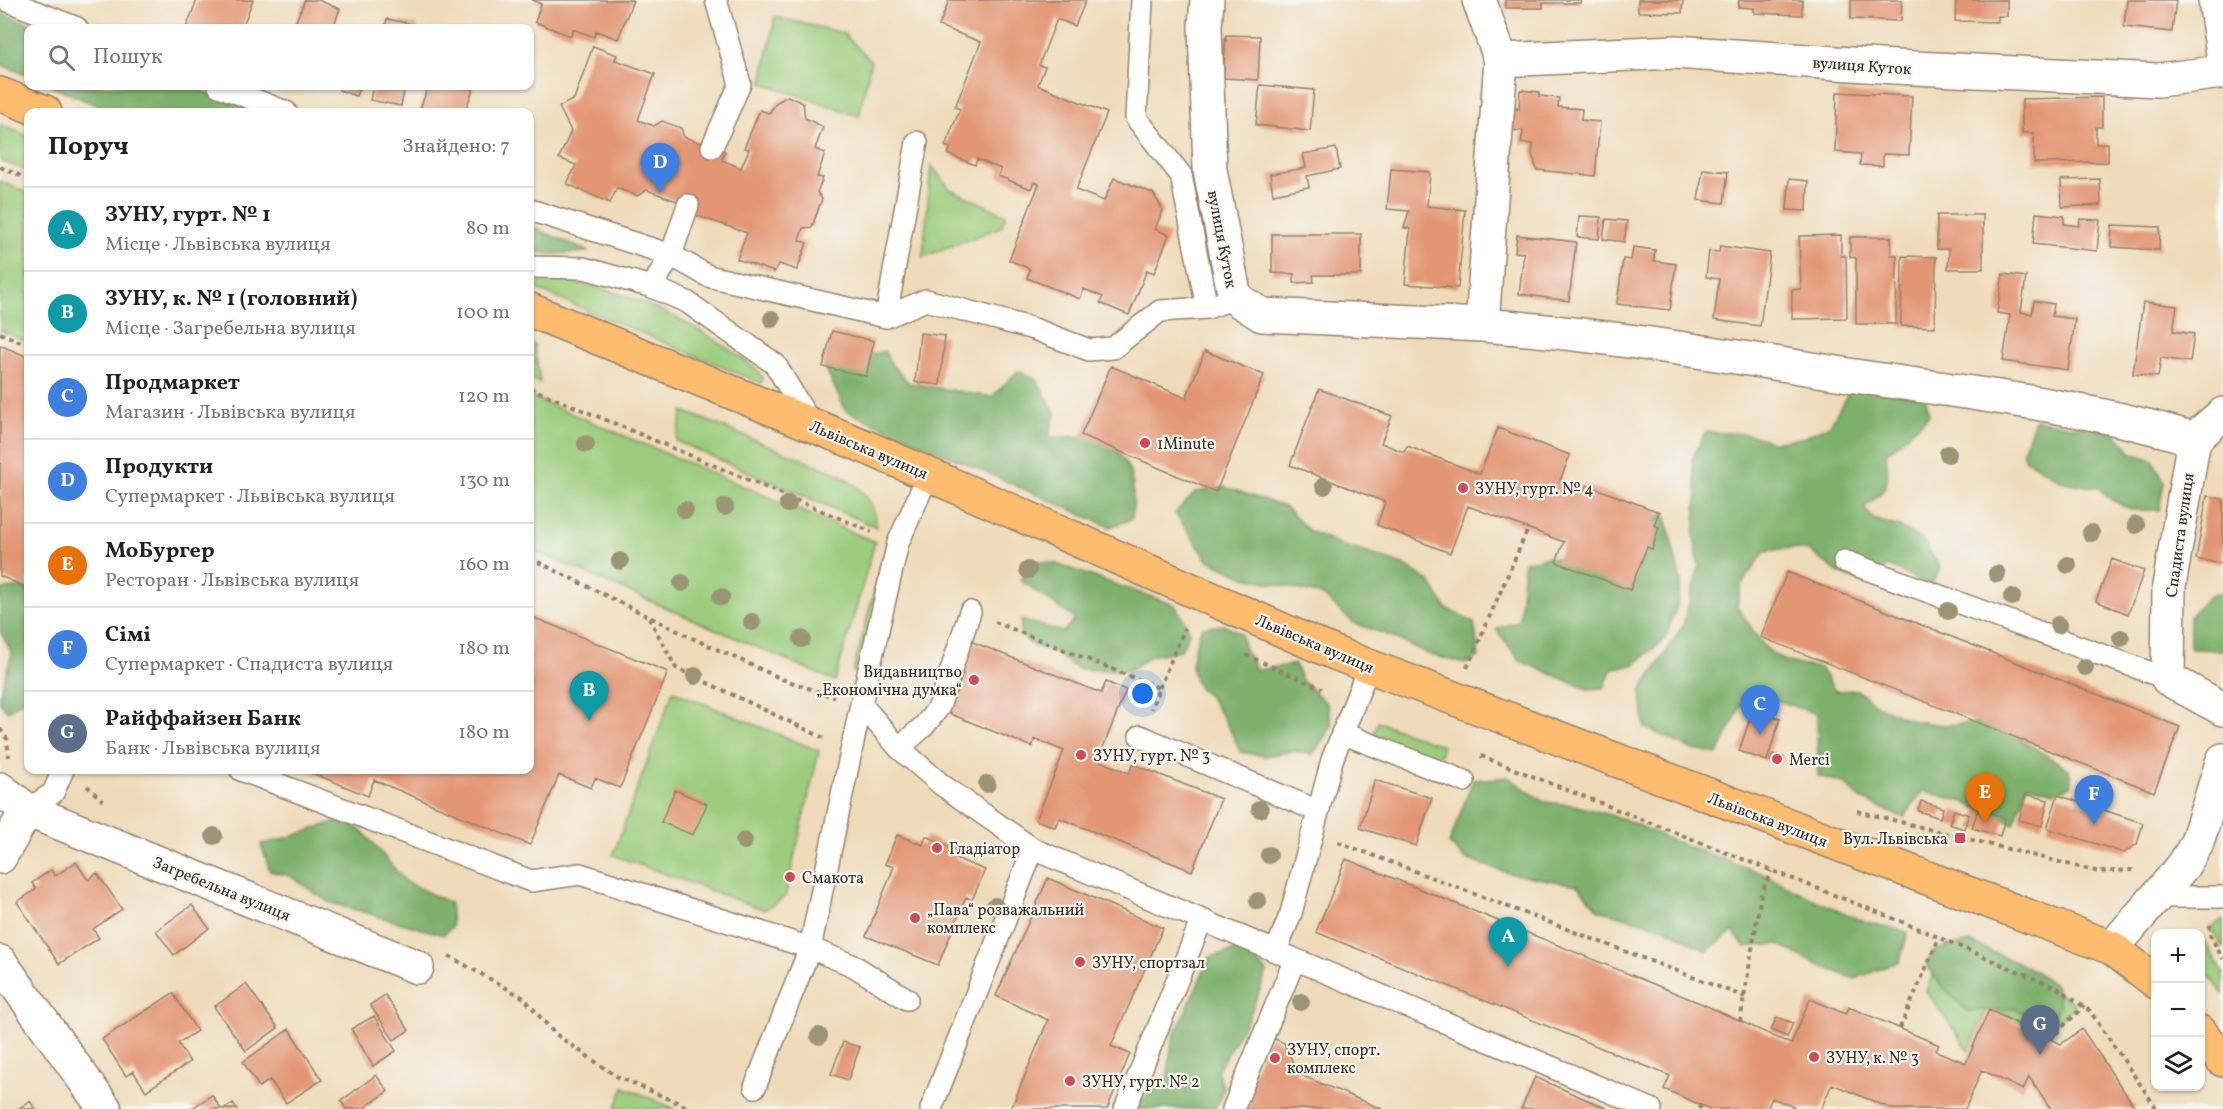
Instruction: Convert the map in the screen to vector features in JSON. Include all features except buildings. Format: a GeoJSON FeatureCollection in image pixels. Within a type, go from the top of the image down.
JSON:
{"type":"FeatureCollection","features":[{"type":"Feature","properties":{"kind":"main road"},"geometry":{"type":"LineString","coordinates":[[0,94],[35,108]]}},
{"type":"Feature","properties":{"kind":"main road","name":"Львівська вулиця"},"geometry":{"type":"LineString","coordinates":[[534,312],[811,425],[1369,666],[2112,948],[2151,978]]}},
{"type":"Feature","properties":{"kind":"main road"},"geometry":{"type":"LineString","coordinates":[[2204,1037],[2223,1060]]}},
{"type":"Feature","properties":{"kind":"street","name":"вулиця Куток"},"geometry":{"type":"LineString","coordinates":[[1207,0],[1205,26],[1210,170],[1221,303],[1262,315],[1482,325],[1616,337],[2009,399],[2152,426],[2194,439]]}},
{"type":"Feature","properties":{"kind":"street"},"geometry":{"type":"LineString","coordinates":[[1479,0],[1502,60],[1482,325]]}},
{"type":"Feature","properties":{"kind":"street"},"geometry":{"type":"LineString","coordinates":[[2215,0],[2223,54]]}},
{"type":"Feature","properties":{"kind":"street","name":"вулиця Куток"},"geometry":{"type":"LineString","coordinates":[[1502,60],[1675,52],[1895,67],[2158,80],[2223,72]]}},
{"type":"Feature","properties":{"kind":"street"},"geometry":{"type":"LineString","coordinates":[[2194,439],[2223,414]]}},
{"type":"Feature","properties":{"kind":"street","name":"Спадиста вулиця"},"geometry":{"type":"LineString","coordinates":[[2168,679],[2169,585],[2194,439]]}},
{"type":"Feature","properties":{"kind":"street"},"geometry":{"type":"LineString","coordinates":[[2168,679],[2223,709]]}},
{"type":"Feature","properties":{"kind":"street"},"geometry":{"type":"LineString","coordinates":[[2112,948],[2184,866],[2196,844],[2223,760]]}},
{"type":"Feature","properties":{"kind":"street","name":"Загребельна вулиця"},"geometry":{"type":"LineString","coordinates":[[5,776],[27,810],[417,967]]}},
{"type":"Feature","properties":{"kind":"street"},"geometry":{"type":"LineString","coordinates":[[0,857],[27,810]]}},
{"type":"Feature","properties":{"kind":"street"},"geometry":{"type":"LineString","coordinates":[[0,962],[105,1109]]}},
{"type":"Feature","properties":{"kind":"lane"},"geometry":{"type":"LineString","coordinates":[[6,0],[67,24]]}},
{"type":"Feature","properties":{"kind":"lane"},"geometry":{"type":"LineString","coordinates":[[712,147],[741,84],[716,0]]}},
{"type":"Feature","properties":{"kind":"lane"},"geometry":{"type":"LineString","coordinates":[[534,211],[671,255],[708,276],[886,317],[926,300],[1034,328],[1089,350],[1113,348],[1160,311],[1221,303],[1181,175],[1136,118],[1142,0]]}},
{"type":"Feature","properties":{"kind":"lane"},"geometry":{"type":"LineString","coordinates":[[229,90],[276,108]]}},
{"type":"Feature","properties":{"kind":"lane"},"geometry":{"type":"LineString","coordinates":[[886,317],[917,142]]}},
{"type":"Feature","properties":{"kind":"lane"},"geometry":{"type":"LineString","coordinates":[[652,287],[671,255],[688,204]]}},
{"type":"Feature","properties":{"kind":"lane"},"geometry":{"type":"LineString","coordinates":[[534,267],[584,268],[652,287],[687,302],[775,364],[811,425]]}},
{"type":"Feature","properties":{"kind":"lane"},"geometry":{"type":"LineString","coordinates":[[755,1087],[810,948],[861,704],[898,543],[928,475]]}},
{"type":"Feature","properties":{"kind":"lane"},"geometry":{"type":"LineString","coordinates":[[1844,561],[2168,679]]}},
{"type":"Feature","properties":{"kind":"lane"},"geometry":{"type":"LineString","coordinates":[[899,748],[924,726],[939,706],[970,612]]}},
{"type":"Feature","properties":{"kind":"lane"},"geometry":{"type":"LineString","coordinates":[[1284,954],[1291,914],[1332,760],[1369,666]]}},
{"type":"Feature","properties":{"kind":"lane"},"geometry":{"type":"LineString","coordinates":[[861,704],[899,748],[942,785],[1034,849],[1651,1109]]}},
{"type":"Feature","properties":{"kind":"lane"},"geometry":{"type":"LineString","coordinates":[[1342,733],[1464,781]]}},
{"type":"Feature","properties":{"kind":"lane"},"geometry":{"type":"LineString","coordinates":[[1140,736],[1318,811]]}},
{"type":"Feature","properties":{"kind":"lane"},"geometry":{"type":"LineString","coordinates":[[27,810],[53,793],[61,774]]}},
{"type":"Feature","properties":{"kind":"lane"},"geometry":{"type":"LineString","coordinates":[[252,774],[531,882],[580,874],[810,948],[854,966],[908,999]]}},
{"type":"Feature","properties":{"kind":"lane"},"geometry":{"type":"LineString","coordinates":[[931,1109],[1034,849]]}},
{"type":"Feature","properties":{"kind":"lane"},"geometry":{"type":"LineString","coordinates":[[2156,897],[2223,897]]}},
{"type":"Feature","properties":{"kind":"lane"},"geometry":{"type":"LineString","coordinates":[[1125,1109],[1198,929],[1205,921]]}},
{"type":"Feature","properties":{"kind":"lane"},"geometry":{"type":"LineString","coordinates":[[1233,1109],[1293,964],[1284,954]]}},
{"type":"Feature","properties":{"kind":"path"},"geometry":{"type":"LineString","coordinates":[[0,167],[24,177]]}},
{"type":"Feature","properties":{"kind":"path"},"geometry":{"type":"LineString","coordinates":[[0,333],[24,343]]}},
{"type":"Feature","properties":{"kind":"path"},"geometry":{"type":"LineString","coordinates":[[534,390],[898,543]]}},
{"type":"Feature","properties":{"kind":"path"},"geometry":{"type":"LineString","coordinates":[[1463,676],[1528,529]]}},
{"type":"Feature","properties":{"kind":"path"},"geometry":{"type":"LineString","coordinates":[[534,560],[782,679],[861,704]]}},
{"type":"Feature","properties":{"kind":"path"},"geometry":{"type":"LineString","coordinates":[[970,612],[1133,677]]}},
{"type":"Feature","properties":{"kind":"path"},"geometry":{"type":"LineString","coordinates":[[648,616],[676,668],[852,751]]}},
{"type":"Feature","properties":{"kind":"path"},"geometry":{"type":"LineString","coordinates":[[1159,688],[1185,628]]}},
{"type":"Feature","properties":{"kind":"path"},"geometry":{"type":"LineString","coordinates":[[0,729],[7,739],[5,776]]}},
{"type":"Feature","properties":{"kind":"path"},"geometry":{"type":"LineString","coordinates":[[1494,761],[1939,938],[2059,989],[2084,1006],[2157,1109]]}},
{"type":"Feature","properties":{"kind":"path"},"geometry":{"type":"LineString","coordinates":[[1312,832],[1745,997]]}},
{"type":"Feature","properties":{"kind":"path"},"geometry":{"type":"LineString","coordinates":[[1960,838],[2099,872],[2184,866]]}},
{"type":"Feature","properties":{"kind":"path"},"geometry":{"type":"LineString","coordinates":[[1740,1022],[1761,895],[1772,871]]}},
{"type":"Feature","properties":{"kind":"path"},"geometry":{"type":"LineString","coordinates":[[1900,1028],[1939,938]]}},
{"type":"Feature","properties":{"kind":"path"},"geometry":{"type":"LineString","coordinates":[[2050,1039],[2084,1006]]}},
{"type":"Feature","properties":{"kind":"path"},"geometry":{"type":"LineString","coordinates":[[616,1076],[692,1109]]}},
{"type":"Feature","properties":{"kind":"green space"},"geometry":{"type":"Polygon","coordinates":[[[0,13],[31,24],[24,24],[24,74],[0,64],[0,13]]]}},
{"type":"Feature","properties":{"kind":"green space"},"geometry":{"type":"Polygon","coordinates":[[[775,17],[843,33],[871,61],[859,116],[762,83],[775,17]]]}},
{"type":"Feature","properties":{"kind":"green space"},"geometry":{"type":"Polygon","coordinates":[[[60,90],[200,90],[245,108],[104,108],[60,90]]]}},
{"type":"Feature","properties":{"kind":"green space"},"geometry":{"type":"Polygon","coordinates":[[[0,125],[24,134],[24,170],[0,161],[0,125]]]}},
{"type":"Feature","properties":{"kind":"green space"},"geometry":{"type":"Polygon","coordinates":[[[931,165],[950,189],[1006,215],[1001,227],[923,257],[931,165]]]}},
{"type":"Feature","properties":{"kind":"green space"},"geometry":{"type":"Polygon","coordinates":[[[0,181],[24,191],[24,340],[0,330],[0,181]]]}},
{"type":"Feature","properties":{"kind":"green space"},"geometry":{"type":"Polygon","coordinates":[[[534,228],[589,252],[552,254],[534,252],[534,228]]]}},
{"type":"Feature","properties":{"kind":"green space"},"geometry":{"type":"Polygon","coordinates":[[[545,279],[594,287],[667,313],[711,337],[745,360],[763,378],[761,383],[538,290],[536,286],[545,279]]]}},
{"type":"Feature","properties":{"kind":"green space"},"geometry":{"type":"Polygon","coordinates":[[[534,345],[540,383],[534,380],[534,345]]]}},
{"type":"Feature","properties":{"kind":"green space"},"geometry":{"type":"Polygon","coordinates":[[[884,351],[892,365],[909,383],[992,397],[1018,371],[1037,380],[1055,413],[1049,437],[1101,436],[1120,454],[1126,463],[1132,483],[1132,519],[1110,527],[846,411],[824,366],[884,351]]]}},
{"type":"Feature","properties":{"kind":"green space"},"geometry":{"type":"Polygon","coordinates":[[[1852,387],[1925,396],[1929,415],[1886,454],[1888,473],[1885,486],[1864,508],[1873,519],[1899,527],[1923,540],[1941,569],[1930,585],[1888,566],[1864,583],[1839,573],[1809,551],[1791,548],[1765,551],[1741,585],[1737,606],[1769,650],[1788,662],[1820,668],[1835,691],[1857,690],[1878,706],[1913,721],[1943,725],[1991,722],[2069,769],[2072,786],[2055,792],[2028,785],[2014,824],[1961,801],[1922,791],[1904,818],[1861,799],[1844,783],[1818,776],[1817,714],[1748,691],[1718,754],[1693,750],[1644,727],[1641,692],[1683,625],[1699,566],[1694,537],[1697,496],[1692,460],[1705,432],[1748,434],[1773,442],[1802,438],[1830,425],[1852,387]]]}},
{"type":"Feature","properties":{"kind":"green space"},"geometry":{"type":"Polygon","coordinates":[[[534,398],[875,542],[835,681],[534,551],[534,398]]]}},
{"type":"Feature","properties":{"kind":"green space"},"geometry":{"type":"Polygon","coordinates":[[[683,411],[839,474],[860,489],[870,502],[876,518],[876,527],[676,441],[683,411]]]}},
{"type":"Feature","properties":{"kind":"green space"},"geometry":{"type":"Polygon","coordinates":[[[2035,420],[2116,433],[2132,453],[2153,460],[2164,482],[2159,510],[2133,510],[2112,500],[2098,488],[2064,482],[2026,460],[2022,453],[2035,420]]]}},
{"type":"Feature","properties":{"kind":"green space"},"geometry":{"type":"Polygon","coordinates":[[[1225,487],[1285,507],[1309,531],[1342,545],[1404,565],[1430,582],[1446,608],[1474,623],[1479,657],[1465,664],[1428,654],[1393,637],[1354,623],[1322,595],[1245,577],[1208,560],[1175,513],[1196,492],[1225,487]]]}},
{"type":"Feature","properties":{"kind":"green space"},"geometry":{"type":"Polygon","coordinates":[[[1665,512],[1681,583],[1677,606],[1665,639],[1633,665],[1612,668],[1604,688],[1587,689],[1520,661],[1496,629],[1519,621],[1524,562],[1546,557],[1582,562],[1649,526],[1665,512]]]}},
{"type":"Feature","properties":{"kind":"green space"},"geometry":{"type":"Polygon","coordinates":[[[884,554],[892,556],[860,674],[853,672],[884,554]]]}},
{"type":"Feature","properties":{"kind":"green space"},"geometry":{"type":"Polygon","coordinates":[[[1038,561],[1057,564],[1175,605],[1190,631],[1181,650],[1151,656],[1129,671],[1078,669],[1050,650],[1034,646],[1021,636],[1021,620],[1063,632],[1075,619],[1020,580],[1038,561]]]}},
{"type":"Feature","properties":{"kind":"green space"},"geometry":{"type":"Polygon","coordinates":[[[24,588],[24,699],[8,711],[0,704],[0,694],[12,653],[0,631],[0,590],[24,588]]]}},
{"type":"Feature","properties":{"kind":"green space"},"geometry":{"type":"Polygon","coordinates":[[[2223,593],[2223,650],[2190,649],[2190,615],[2210,596],[2223,593]]]}},
{"type":"Feature","properties":{"kind":"green space"},"geometry":{"type":"Polygon","coordinates":[[[1225,625],[1241,634],[1246,653],[1257,670],[1295,664],[1301,679],[1327,704],[1332,726],[1312,755],[1293,751],[1266,756],[1240,752],[1231,731],[1215,705],[1194,679],[1192,664],[1194,648],[1202,627],[1225,625]]]}},
{"type":"Feature","properties":{"kind":"green space"},"geometry":{"type":"Polygon","coordinates":[[[673,691],[819,751],[785,897],[764,910],[613,855],[673,691]]]}},
{"type":"Feature","properties":{"kind":"green space"},"geometry":{"type":"Polygon","coordinates":[[[1378,722],[1443,746],[1438,760],[1373,735],[1378,722]]]}},
{"type":"Feature","properties":{"kind":"green space"},"geometry":{"type":"Polygon","coordinates":[[[1508,777],[1544,802],[1574,805],[1624,819],[1671,840],[1761,873],[1863,921],[1908,932],[1900,961],[1855,979],[1818,965],[1778,944],[1745,947],[1733,931],[1707,951],[1667,929],[1599,910],[1577,885],[1508,873],[1465,859],[1449,843],[1473,780],[1508,777]]]}},
{"type":"Feature","properties":{"kind":"green space"},"geometry":{"type":"Polygon","coordinates":[[[345,819],[364,833],[406,882],[450,903],[452,927],[443,935],[328,902],[290,876],[270,871],[261,844],[345,819]]]}},
{"type":"Feature","properties":{"kind":"green space"},"geometry":{"type":"Polygon","coordinates":[[[2223,920],[2223,948],[2211,928],[2223,920]]]}},
{"type":"Feature","properties":{"kind":"green space"},"geometry":{"type":"Polygon","coordinates":[[[1970,942],[2035,971],[2056,986],[2060,1006],[2045,1024],[2016,1009],[1967,1011],[1939,983],[1926,963],[1935,950],[1970,942]]]}},
{"type":"Feature","properties":{"kind":"green space"},"geometry":{"type":"Polygon","coordinates":[[[2205,942],[2223,973],[2223,994],[2205,970],[2205,942]]]}},
{"type":"Feature","properties":{"kind":"green space"},"geometry":{"type":"Polygon","coordinates":[[[1947,944],[2054,990],[2076,1004],[2045,1033],[1988,1007],[1969,1050],[1926,991],[1947,944]]]}},
{"type":"Feature","properties":{"kind":"green space"},"geometry":{"type":"Polygon","coordinates":[[[1244,948],[1267,972],[1249,1017],[1217,1071],[1224,1088],[1215,1109],[1129,1109],[1167,1081],[1172,1041],[1210,957],[1244,948]]]}},
{"type":"Feature","properties":{"kind":"green space"},"geometry":{"type":"Polygon","coordinates":[[[624,1087],[675,1109],[615,1109],[624,1087]]]}},
{"type":"Feature","properties":{"kind":"place","name":"Продукти"},"geometry":{"type":"Point","coordinates":[660,193]}},
{"type":"Feature","properties":{"kind":"place","name":"1Minute"},"geometry":{"type":"Point","coordinates":[1145,443]}},
{"type":"Feature","properties":{"kind":"place","name":"ЗУНУ, гурт. № 4"},"geometry":{"type":"Point","coordinates":[1463,488]}},
{"type":"Feature","properties":{"kind":"place","name":"Видавництво „Економічна думка“"},"geometry":{"type":"Point","coordinates":[974,680]}},
{"type":"Feature","properties":{"kind":"place","name":"ЗУНУ, к. № 1 (головний)"},"geometry":{"type":"Point","coordinates":[589,721]}},
{"type":"Feature","properties":{"kind":"place","name":"Продмаркет"},"geometry":{"type":"Point","coordinates":[1760,735]}},
{"type":"Feature","properties":{"kind":"place","name":"ЗУНУ, гурт. № 3"},"geometry":{"type":"Point","coordinates":[1081,755]}},
{"type":"Feature","properties":{"kind":"place","name":"Merci"},"geometry":{"type":"Point","coordinates":[1777,759]}},
{"type":"Feature","properties":{"kind":"place","name":"МоБургер"},"geometry":{"type":"Point","coordinates":[1985,823]}},
{"type":"Feature","properties":{"kind":"place","name":"Сімі"},"geometry":{"type":"Point","coordinates":[2094,825]}},
{"type":"Feature","properties":{"kind":"place","name":"Вул. Львівська"},"geometry":{"type":"Point","coordinates":[1960,838]}},
{"type":"Feature","properties":{"kind":"place","name":"Гладіатор"},"geometry":{"type":"Point","coordinates":[937,848]}},
{"type":"Feature","properties":{"kind":"place","name":"Смакота"},"geometry":{"type":"Point","coordinates":[790,877]}},
{"type":"Feature","properties":{"kind":"place","name":"„Пава“ розважальний комплекс"},"geometry":{"type":"Point","coordinates":[915,918]}},
{"type":"Feature","properties":{"kind":"place","name":"ЗУНУ, спортзал"},"geometry":{"type":"Point","coordinates":[1080,962]}},
{"type":"Feature","properties":{"kind":"place","name":"ЗУНУ, гурт. № 1"},"geometry":{"type":"Point","coordinates":[1508,967]}},
{"type":"Feature","properties":{"kind":"place","name":"Райффайзен Банк"},"geometry":{"type":"Point","coordinates":[2040,1055]}},
{"type":"Feature","properties":{"kind":"place","name":"ЗУНУ, к. № 3"},"geometry":{"type":"Point","coordinates":[1814,1057]}},
{"type":"Feature","properties":{"kind":"place","name":"ЗУНУ, спорт. комплекс"},"geometry":{"type":"Point","coordinates":[1275,1058]}},
{"type":"Feature","properties":{"kind":"place","name":"ЗУНУ, гурт. № 2"},"geometry":{"type":"Point","coordinates":[1070,1081]}}]}
